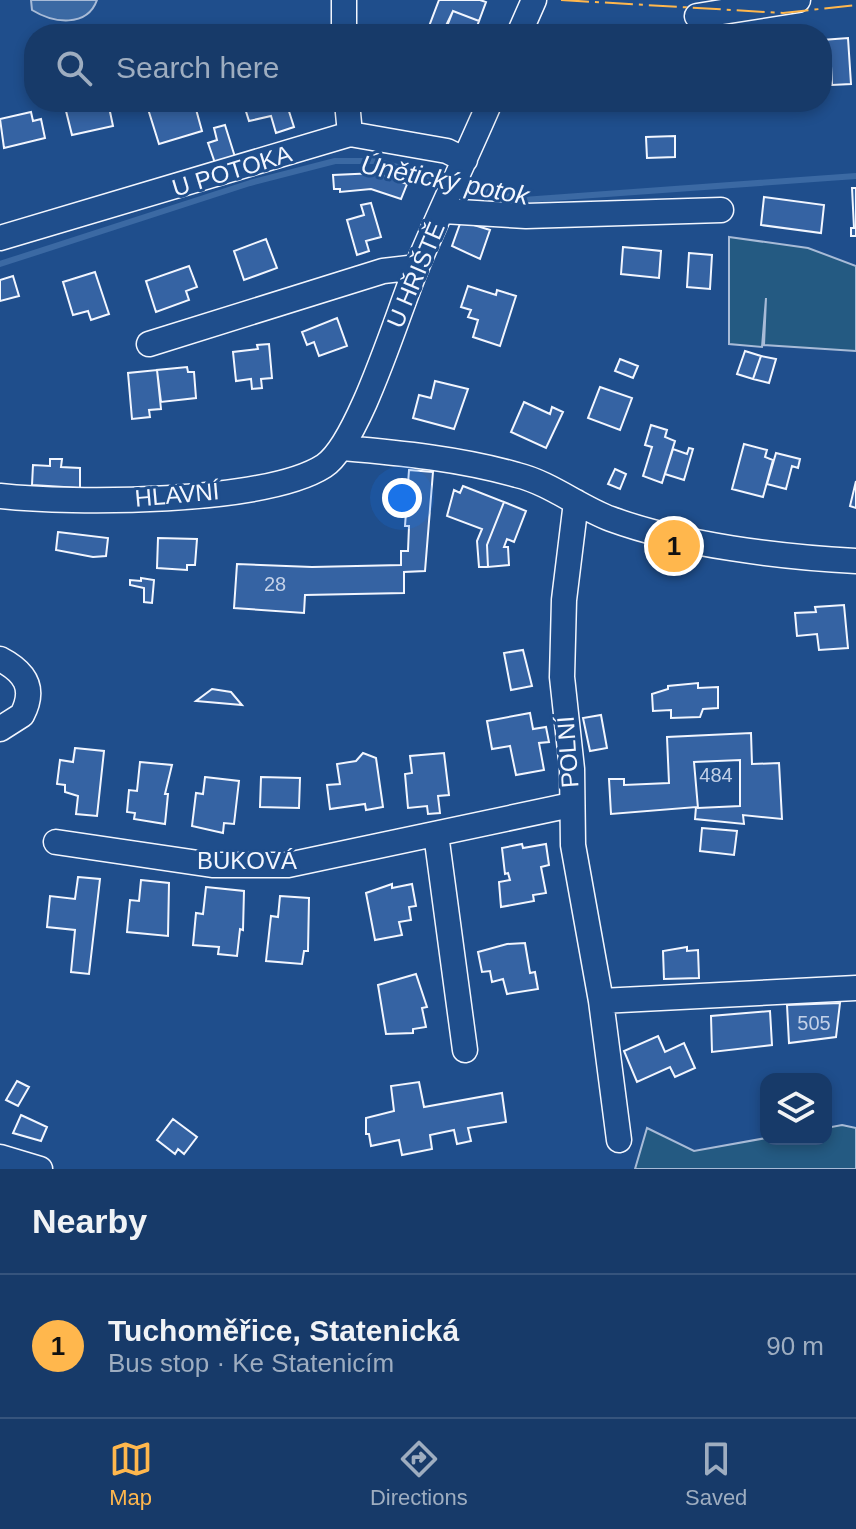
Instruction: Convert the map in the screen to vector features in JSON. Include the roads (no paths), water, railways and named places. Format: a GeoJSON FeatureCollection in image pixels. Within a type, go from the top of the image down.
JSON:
{"type":"FeatureCollection","features":[{"type":"Feature","properties":{"kind":"street"},"geometry":{"type":"LineString","coordinates":[[344,0],[344,24]]}},
{"type":"Feature","properties":{"kind":"street"},"geometry":{"type":"LineString","coordinates":[[523,24],[534,0]]}},
{"type":"Feature","properties":{"kind":"street"},"geometry":{"type":"LineString","coordinates":[[697,16],[798,0]]}},
{"type":"Feature","properties":{"kind":"street"},"geometry":{"type":"LineString","coordinates":[[348,112],[350,134]]}},
{"type":"Feature","properties":{"kind":"street","name":"U HŘIŠTĚ"},"geometry":{"type":"LineString","coordinates":[[343,448],[417,267],[486,112]]}},
{"type":"Feature","properties":{"kind":"street","name":"U POTOKA"},"geometry":{"type":"LineString","coordinates":[[0,238],[350,134],[447,151],[463,165]]}},
{"type":"Feature","properties":{"kind":"street"},"geometry":{"type":"LineString","coordinates":[[447,203],[526,216],[721,210]]}},
{"type":"Feature","properties":{"kind":"street"},"geometry":{"type":"LineString","coordinates":[[149,344],[383,271],[417,267]]}},
{"type":"Feature","properties":{"kind":"street"},"geometry":{"type":"LineString","coordinates":[[343,448],[471,464],[521,475],[576,502],[641,528],[801,558],[856,561]]}},
{"type":"Feature","properties":{"kind":"street","name":"HLAVNÍ"},"geometry":{"type":"LineString","coordinates":[[0,496],[52,501],[206,493],[301,475],[325,465],[343,448]]}},
{"type":"Feature","properties":{"kind":"street","name":"POLNÍ"},"geometry":{"type":"LineString","coordinates":[[576,502],[564,600],[562,677],[572,769],[573,845],[601,1001],[619,1140]]}},
{"type":"Feature","properties":{"kind":"street"},"geometry":{"type":"LineString","coordinates":[[0,659],[22,673],[28,688],[22,715],[0,729]]}},
{"type":"Feature","properties":{"kind":"street","name":"BUKOVÁ"},"geometry":{"type":"LineString","coordinates":[[56,842],[212,865],[288,865],[571,805]]}},
{"type":"Feature","properties":{"kind":"street"},"geometry":{"type":"LineString","coordinates":[[436,834],[465,1050]]}},
{"type":"Feature","properties":{"kind":"street"},"geometry":{"type":"LineString","coordinates":[[601,1001],[856,988]]}},
{"type":"Feature","properties":{"kind":"street"},"geometry":{"type":"LineString","coordinates":[[0,1157],[40,1169]]}},
{"type":"Feature","properties":{"kind":"waterway","name":"Únětický potok"},"geometry":{"type":"LineString","coordinates":[[0,264],[250,183],[335,161],[376,161],[450,182]]}},
{"type":"Feature","properties":{"kind":"waterway","name":"Únětický potok"},"geometry":{"type":"LineString","coordinates":[[461,185],[523,200],[856,176]]}},
{"type":"Feature","properties":{"kind":"place","name":"Tuchoměřice, Statenická"},"geometry":{"type":"Point","coordinates":[674,546]}}]}
